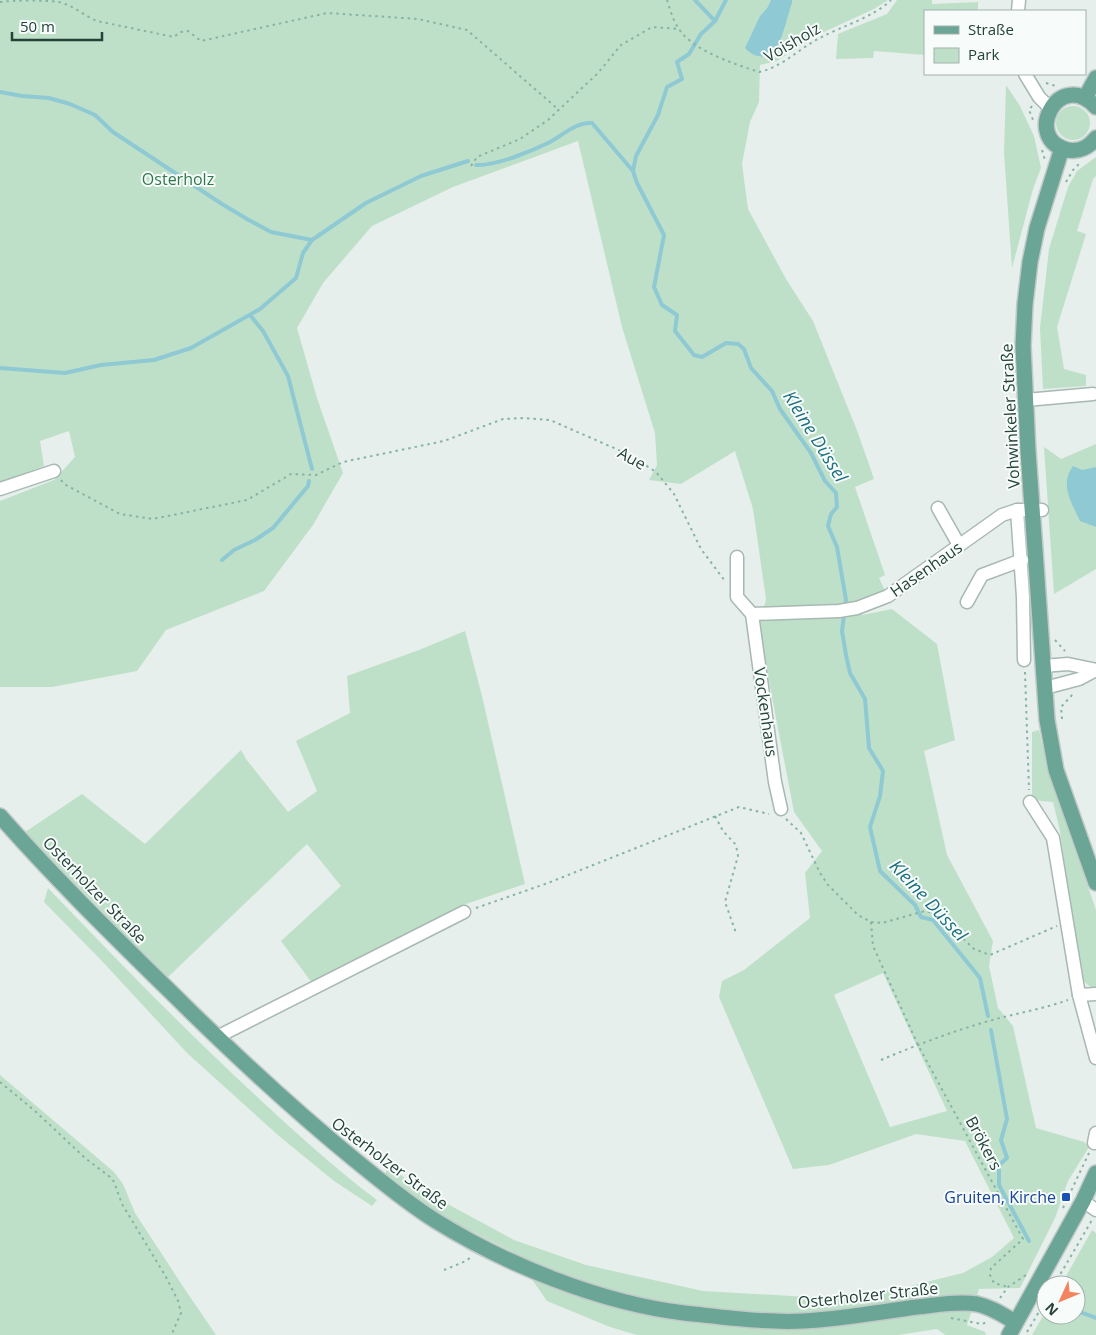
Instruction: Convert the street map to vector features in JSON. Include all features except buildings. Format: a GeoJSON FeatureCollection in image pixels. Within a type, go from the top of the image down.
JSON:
{"type":"FeatureCollection","features":[{"type":"Feature","properties":{"kind":"main road"},"geometry":{"type":"LineString","coordinates":[[1095,141],[1079,150],[1062,148],[1051,138],[1046,124],[1050,108],[1059,99],[1076,95],[1090,102],[1096,78]]}},
{"type":"Feature","properties":{"kind":"main road","name":"Vohwinkeler Straße"},"geometry":{"type":"LineString","coordinates":[[1062,148],[1037,228],[1030,262],[1025,304],[1026,400],[1037,510],[1047,720],[1056,770],[1096,884]]}},
{"type":"Feature","properties":{"kind":"main road","name":"Osterholzer Straße"},"geometry":{"type":"LineString","coordinates":[[0,816],[116,939],[217,1037],[317,1129],[397,1194],[437,1222],[527,1269],[580,1288],[630,1302],[680,1312],[759,1320],[801,1321],[850,1318],[899,1309],[961,1303],[979,1304],[993,1309],[1012,1328]]}},
{"type":"Feature","properties":{"kind":"main road"},"geometry":{"type":"LineString","coordinates":[[1012,1328],[1083,1201],[1096,1173]]}},
{"type":"Feature","properties":{"kind":"street"},"geometry":{"type":"LineString","coordinates":[[1026,75],[1039,97],[1050,108]]}},
{"type":"Feature","properties":{"kind":"street"},"geometry":{"type":"LineString","coordinates":[[1026,400],[1093,394]]}},
{"type":"Feature","properties":{"kind":"street"},"geometry":{"type":"LineString","coordinates":[[0,489],[54,471]]}},
{"type":"Feature","properties":{"kind":"street"},"geometry":{"type":"LineString","coordinates":[[938,508],[959,545]]}},
{"type":"Feature","properties":{"kind":"street","name":"Hasenhaus"},"geometry":{"type":"LineString","coordinates":[[752,614],[839,611],[857,608],[888,596],[1002,515],[1017,510],[1037,510]]}},
{"type":"Feature","properties":{"kind":"street","name":"Vohwinkeler Straße"},"geometry":{"type":"LineString","coordinates":[[1017,510],[1022,560],[1024,660]]}},
{"type":"Feature","properties":{"kind":"street"},"geometry":{"type":"LineString","coordinates":[[737,557],[737,597],[752,614]]}},
{"type":"Feature","properties":{"kind":"street"},"geometry":{"type":"LineString","coordinates":[[967,602],[982,575],[1022,560]]}},
{"type":"Feature","properties":{"kind":"street","name":"Vockenhaus"},"geometry":{"type":"LineString","coordinates":[[752,614],[775,782],[781,809]]}},
{"type":"Feature","properties":{"kind":"street"},"geometry":{"type":"LineString","coordinates":[[1043,666],[1068,664],[1096,670]]}},
{"type":"Feature","properties":{"kind":"street"},"geometry":{"type":"LineString","coordinates":[[1045,688],[1079,679],[1096,670]]}},
{"type":"Feature","properties":{"kind":"street"},"geometry":{"type":"LineString","coordinates":[[1030,802],[1054,838],[1079,995],[1096,1058]]}},
{"type":"Feature","properties":{"kind":"street"},"geometry":{"type":"LineString","coordinates":[[217,1037],[464,912]]}},
{"type":"Feature","properties":{"kind":"street"},"geometry":{"type":"LineString","coordinates":[[1079,995],[1096,994]]}},
{"type":"Feature","properties":{"kind":"street"},"geometry":{"type":"LineString","coordinates":[[1083,1201],[1094,1215]]}},
{"type":"Feature","properties":{"kind":"path"},"geometry":{"type":"LineString","coordinates":[[0,2],[11,0],[59,2],[73,8],[84,16],[96,20],[174,37],[180,32],[188,32],[201,41],[327,13],[418,19],[467,30],[559,110]]}},
{"type":"Feature","properties":{"kind":"path","name":"Voisholz"},"geometry":{"type":"LineString","coordinates":[[667,0],[679,29],[689,40],[701,49],[759,72],[781,64],[818,39],[882,8],[892,0]]}},
{"type":"Feature","properties":{"kind":"path"},"geometry":{"type":"LineString","coordinates":[[470,166],[477,157],[520,139],[537,129],[598,73],[621,45],[652,27],[679,29]]}},
{"type":"Feature","properties":{"kind":"path"},"geometry":{"type":"LineString","coordinates":[[1065,185],[1072,170]]}},
{"type":"Feature","properties":{"kind":"path","name":"Aue"},"geometry":{"type":"LineString","coordinates":[[54,471],[64,484],[120,514],[153,519],[247,500],[291,474],[316,475],[342,462],[444,440],[503,419],[550,420],[630,455],[656,472],[674,494],[701,549],[737,597]]}},
{"type":"Feature","properties":{"kind":"path"},"geometry":{"type":"LineString","coordinates":[[1054,639],[1069,655],[1068,664]]}},
{"type":"Feature","properties":{"kind":"path"},"geometry":{"type":"LineString","coordinates":[[1024,660],[1030,802]]}},
{"type":"Feature","properties":{"kind":"path"},"geometry":{"type":"LineString","coordinates":[[1062,725],[1061,707],[1082,686],[1079,679]]}},
{"type":"Feature","properties":{"kind":"path"},"geometry":{"type":"LineString","coordinates":[[464,912],[548,883],[739,807],[769,814],[781,809],[787,820],[801,833],[820,873],[828,885],[858,915],[871,922],[882,924],[925,911],[934,913],[943,919],[974,949],[990,955],[1068,921]]}},
{"type":"Feature","properties":{"kind":"path"},"geometry":{"type":"LineString","coordinates":[[715,816],[722,831],[736,845],[738,856],[724,902],[736,933]]}},
{"type":"Feature","properties":{"kind":"path","name":"Brökers"},"geometry":{"type":"LineString","coordinates":[[871,922],[873,946],[918,1045],[1023,1239],[991,1268],[990,1275],[994,1283],[1008,1287]]}},
{"type":"Feature","properties":{"kind":"path"},"geometry":{"type":"LineString","coordinates":[[881,1060],[983,1023],[1047,1007],[1079,995]]}},
{"type":"Feature","properties":{"kind":"path"},"geometry":{"type":"LineString","coordinates":[[0,1082],[114,1182],[122,1204],[166,1277],[178,1301],[181,1313],[174,1335]]}},
{"type":"Feature","properties":{"kind":"path"},"geometry":{"type":"LineString","coordinates":[[1062,1211],[1095,1138]]}},
{"type":"Feature","properties":{"kind":"path"},"geometry":{"type":"LineString","coordinates":[[1060,1275],[1094,1215]]}},
{"type":"Feature","properties":{"kind":"path"},"geometry":{"type":"LineString","coordinates":[[444,1270],[466,1261],[474,1254],[478,1244]]}},
{"type":"Feature","properties":{"kind":"path"},"geometry":{"type":"LineString","coordinates":[[951,1318],[982,1324],[986,1323],[1003,1292],[1026,1275]]}},
{"type":"Feature","properties":{"kind":"path"},"geometry":{"type":"LineString","coordinates":[[1026,1335],[1036,1318]]}},
{"type":"Feature","properties":{"kind":"green space","name":"Osterholz"},"geometry":{"type":"Polygon","coordinates":[[[0,0],[771,0],[760,16],[792,3],[792,0],[888,0],[874,9],[826,31],[777,61],[760,65],[759,102],[750,122],[742,164],[748,209],[786,279],[813,321],[858,433],[874,479],[855,487],[885,575],[879,578],[886,593],[860,603],[862,615],[892,609],[937,644],[955,740],[924,751],[947,855],[993,941],[989,966],[998,1008],[1013,1026],[1036,1128],[1084,1142],[1089,1147],[1068,1181],[1055,1218],[1020,1288],[979,1289],[967,1325],[985,1332],[986,1335],[945,1335],[937,1329],[898,1335],[637,1335],[610,1327],[547,1301],[513,1252],[439,1215],[386,1178],[386,1163],[416,1187],[514,1240],[586,1265],[703,1291],[809,1297],[894,1290],[963,1273],[992,1257],[1014,1238],[965,1141],[916,1134],[829,1165],[793,1169],[719,997],[722,981],[744,970],[810,918],[805,873],[822,851],[794,812],[759,629],[766,599],[753,509],[735,451],[681,484],[649,480],[657,465],[655,433],[622,327],[578,141],[453,187],[372,226],[323,283],[297,328],[317,398],[343,473],[313,525],[264,591],[166,630],[137,671],[52,687],[0,687],[0,501],[54,480],[75,457],[69,431],[40,441],[44,466],[0,482],[0,0]],[[883,973],[834,995],[890,1127],[947,1111],[883,973]]]}},
{"type":"Feature","properties":{"kind":"green space"},"geometry":{"type":"Polygon","coordinates":[[[897,0],[932,0],[932,4],[978,2],[978,10],[924,10],[924,55],[874,51],[873,58],[836,59],[838,34],[887,14],[897,0]]]}},
{"type":"Feature","properties":{"kind":"green space"},"geometry":{"type":"Polygon","coordinates":[[[1006,85],[1020,106],[1034,136],[1041,168],[1033,189],[1012,268],[1004,153],[1006,85]]]}},
{"type":"Feature","properties":{"kind":"green space"},"geometry":{"type":"Polygon","coordinates":[[[1073,106],[1080,107],[1085,111],[1089,116],[1089,130],[1085,135],[1080,139],[1073,140],[1066,139],[1061,135],[1057,130],[1056,123],[1057,116],[1061,111],[1066,107],[1073,106]]]}},
{"type":"Feature","properties":{"kind":"green space"},"geometry":{"type":"Polygon","coordinates":[[[1096,157],[1096,176],[1093,179],[1077,231],[1086,234],[1057,327],[1064,369],[1086,375],[1086,386],[1043,389],[1040,328],[1049,249],[1068,187],[1077,171],[1096,157]]]}},
{"type":"Feature","properties":{"kind":"green space"},"geometry":{"type":"Polygon","coordinates":[[[1096,444],[1096,569],[1054,594],[1044,447],[1061,459],[1096,444]]]}},
{"type":"Feature","properties":{"kind":"green space"},"geometry":{"type":"Polygon","coordinates":[[[465,631],[482,696],[525,884],[466,904],[312,983],[281,941],[341,886],[307,844],[167,978],[25,832],[82,794],[145,844],[241,750],[288,812],[317,791],[296,741],[350,713],[347,676],[465,631]]]}},
{"type":"Feature","properties":{"kind":"green space"},"geometry":{"type":"Polygon","coordinates":[[[1039,730],[1049,774],[1096,910],[1096,989],[1093,989],[1080,978],[1060,831],[1053,802],[1032,800],[1032,732],[1039,730]]]}},
{"type":"Feature","properties":{"kind":"green space"},"geometry":{"type":"Polygon","coordinates":[[[48,888],[149,992],[268,1107],[345,1175],[377,1200],[372,1206],[334,1181],[279,1136],[187,1053],[101,960],[44,902],[48,888]]]}},
{"type":"Feature","properties":{"kind":"green space"},"geometry":{"type":"Polygon","coordinates":[[[0,1075],[114,1172],[123,1184],[135,1213],[216,1335],[0,1335],[0,1075]]]}},
{"type":"Feature","properties":{"kind":"green space"},"geometry":{"type":"Polygon","coordinates":[[[1092,1230],[1096,1233],[1096,1335],[1032,1335],[1038,1325],[1086,1325],[1086,1275],[1067,1275],[1092,1230]]]}},
{"type":"Feature","properties":{"kind":"water"},"geometry":{"type":"Polygon","coordinates":[[[771,0],[792,0],[792,3],[783,34],[776,49],[769,55],[756,56],[745,48],[760,16],[771,0]]]}},
{"type":"Feature","properties":{"kind":"water"},"geometry":{"type":"Polygon","coordinates":[[[1073,466],[1082,470],[1096,467],[1096,527],[1080,521],[1068,494],[1067,480],[1073,466]]]}},
{"type":"Feature","properties":{"kind":"waterway"},"geometry":{"type":"LineString","coordinates":[[695,0],[715,21]]}},
{"type":"Feature","properties":{"kind":"waterway","name":"Kleine Düssel"},"geometry":{"type":"LineString","coordinates":[[726,0],[715,21],[701,34],[689,54],[677,62],[682,79],[667,87],[658,115],[636,156],[633,171],[637,183],[664,235],[654,287],[662,305],[677,315],[675,331],[694,355],[702,357],[726,343],[738,344],[744,349],[751,368],[772,391],[780,409],[811,453],[825,481],[836,493],[837,507],[831,514],[828,526],[837,547],[846,600],[842,631],[846,655],[850,673],[865,699],[869,748],[883,771],[880,796],[870,827],[880,871],[915,905],[921,917],[933,920],[980,978],[988,1016]]}},
{"type":"Feature","properties":{"kind":"waterway"},"geometry":{"type":"LineString","coordinates":[[0,92],[49,98],[70,104],[95,115],[113,132],[247,219],[271,232],[312,240]]}},
{"type":"Feature","properties":{"kind":"waterway"},"geometry":{"type":"LineString","coordinates":[[476,165],[493,163],[534,150],[575,127],[592,123],[633,171]]}},
{"type":"Feature","properties":{"kind":"waterway"},"geometry":{"type":"LineString","coordinates":[[0,368],[65,373],[101,365],[154,360],[191,348],[260,309],[296,278],[303,253],[312,240],[366,203],[421,176],[468,161]]}},
{"type":"Feature","properties":{"kind":"waterway"},"geometry":{"type":"LineString","coordinates":[[250,315],[263,331],[288,376],[312,469]]}},
{"type":"Feature","properties":{"kind":"waterway"},"geometry":{"type":"LineString","coordinates":[[222,560],[234,550],[255,540],[273,528],[308,486],[309,481]]}},
{"type":"Feature","properties":{"kind":"waterway","name":"Kleine Düssel"},"geometry":{"type":"LineString","coordinates":[[991,1030],[1007,1119],[1001,1140],[1007,1158],[999,1165],[999,1185],[1029,1241]]}},
{"type":"Feature","properties":{"kind":"waterway","name":"Kleine Düssel"},"geometry":{"type":"LineString","coordinates":[[1086,1314],[1096,1318]]}},
{"type":"Feature","properties":{"kind":"place","name":"Gruiten, Kirche"},"geometry":{"type":"Point","coordinates":[1066,1197]}}]}
